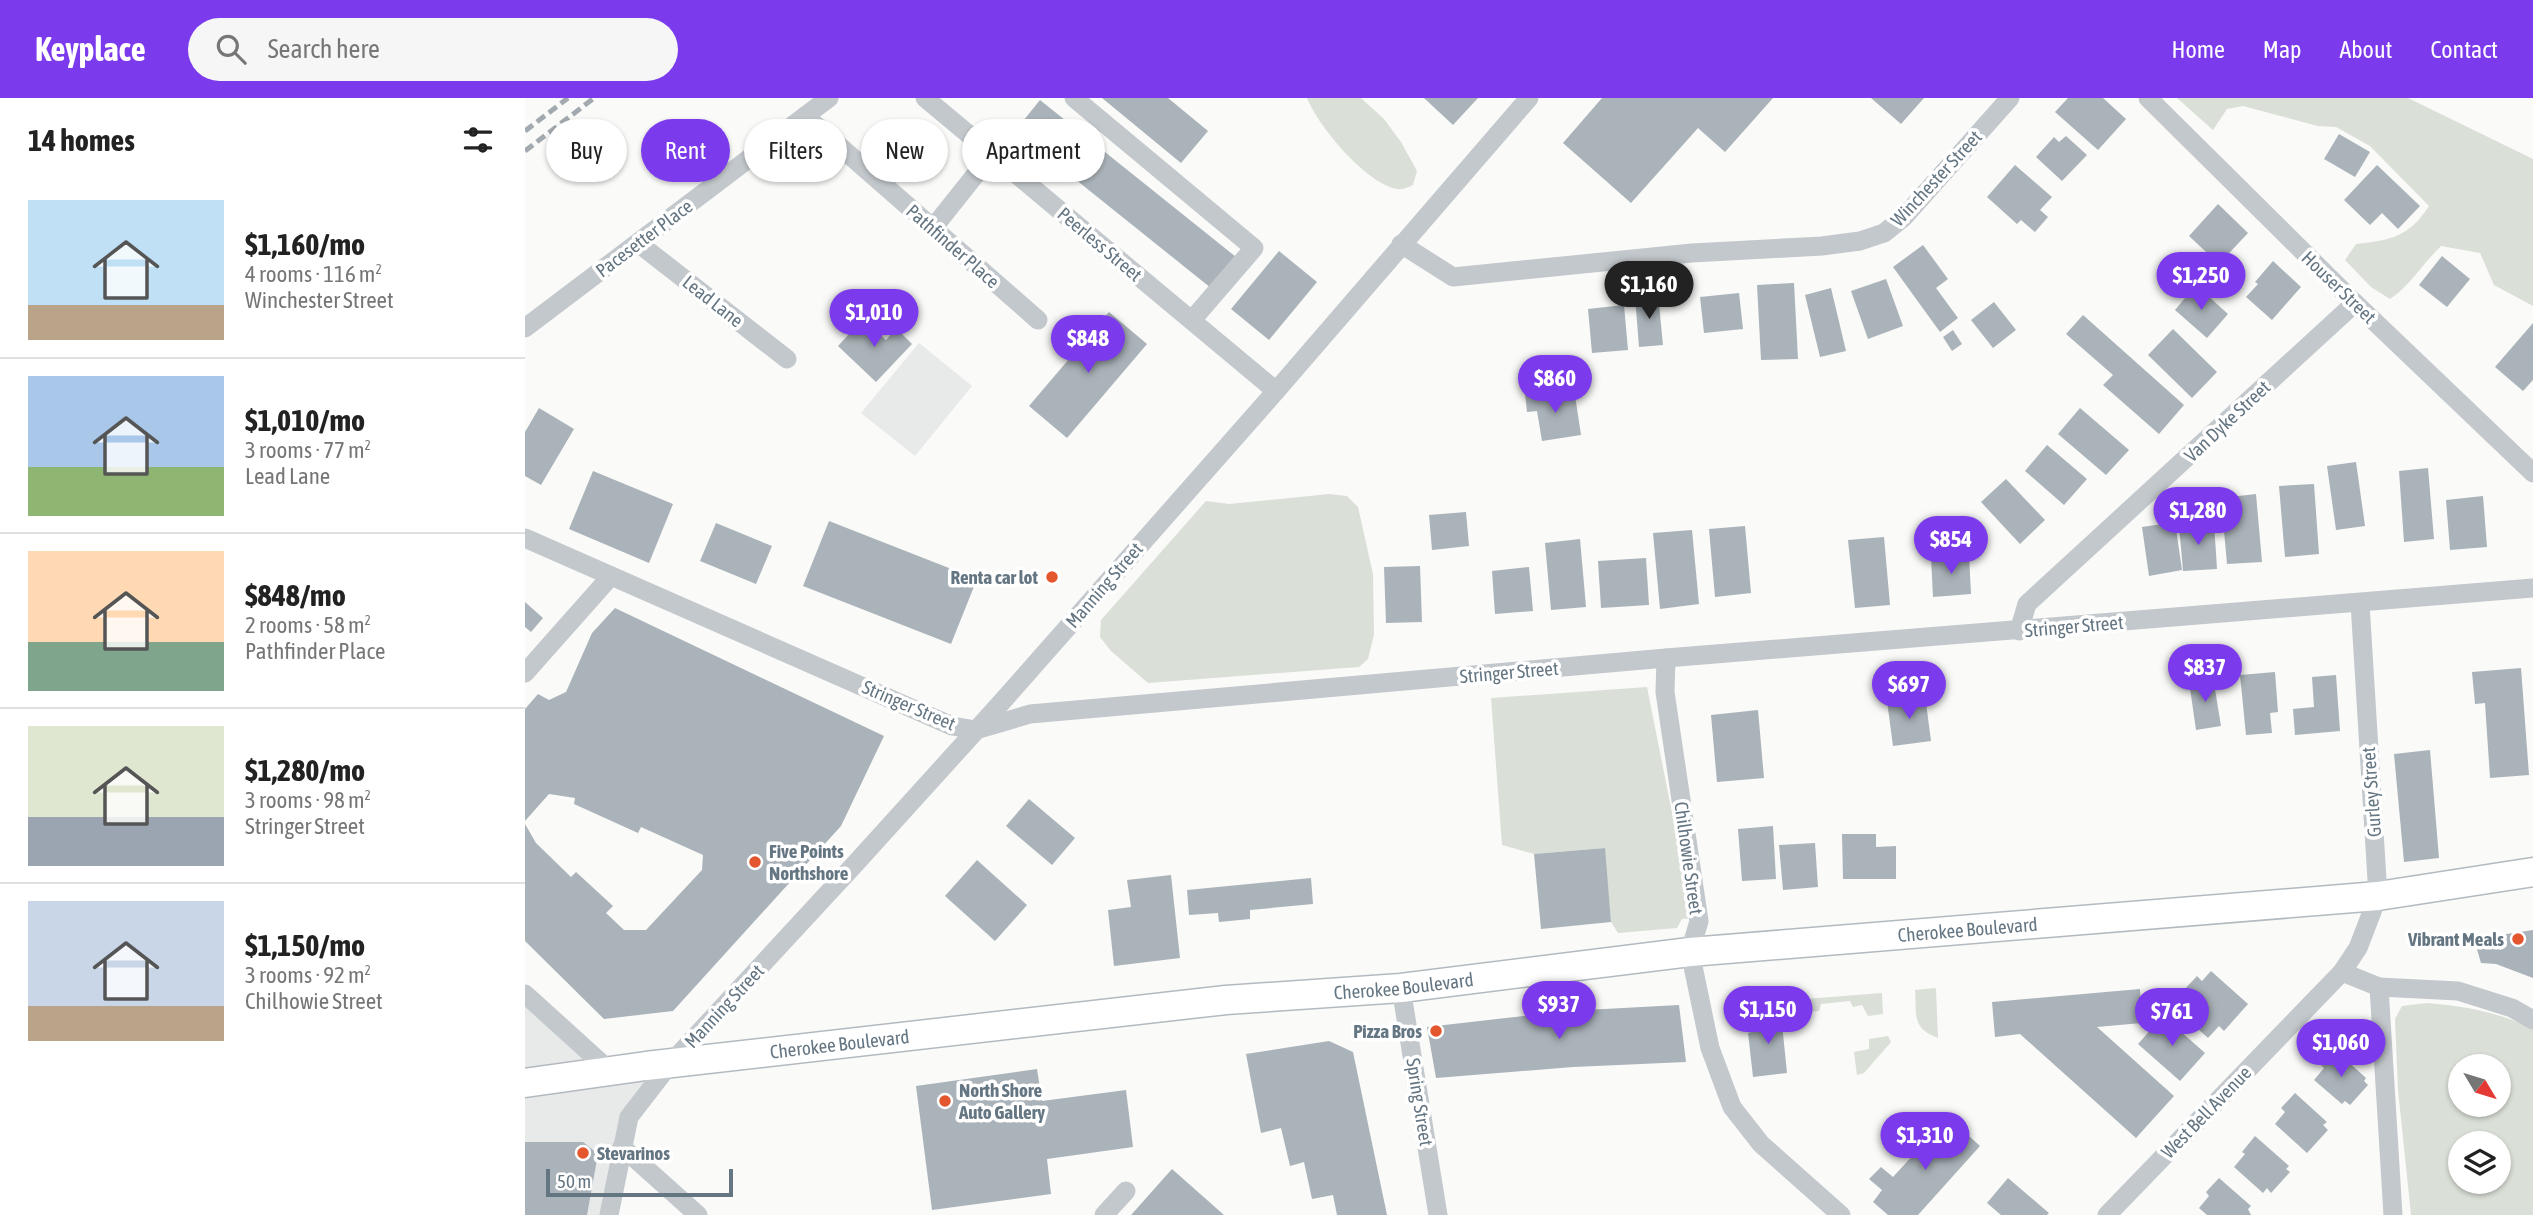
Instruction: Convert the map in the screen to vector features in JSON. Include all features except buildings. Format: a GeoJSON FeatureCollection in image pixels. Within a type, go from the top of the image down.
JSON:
{"type":"FeatureCollection","features":[{"type":"Feature","properties":{"kind":"main road","name":"Cherokee Boulevard"},"geometry":{"type":"LineString","coordinates":[[525,1083],[1226,1000],[1401,988],[1690,952],[2378,896],[2533,872]]}},
{"type":"Feature","properties":{"kind":"street","name":"Pacesetter Place"},"geometry":{"type":"LineString","coordinates":[[525,328],[829,98]]}},
{"type":"Feature","properties":{"kind":"street","name":"Peerless Street"},"geometry":{"type":"LineString","coordinates":[[925,98],[962,129]]}},
{"type":"Feature","properties":{"kind":"street"},"geometry":{"type":"LineString","coordinates":[[1074,98],[1254,248],[1192,320]]}},
{"type":"Feature","properties":{"kind":"street","name":"Manning Street"},"geometry":{"type":"LineString","coordinates":[[609,1215],[629,1117],[670,1064],[837,885],[976,730],[1276,391],[1529,98]]}},
{"type":"Feature","properties":{"kind":"street","name":"Winchester Street"},"geometry":{"type":"LineString","coordinates":[[1401,244],[1453,277],[1682,254],[1758,251],[1860,241],[1884,233],[1904,217],[2010,98]]}},
{"type":"Feature","properties":{"kind":"street","name":"Houser Street"},"geometry":{"type":"LineString","coordinates":[[2148,98],[2533,474]]}},
{"type":"Feature","properties":{"kind":"street","name":"Pathfinder Place"},"geometry":{"type":"LineString","coordinates":[[805,116],[1038,320]]}},
{"type":"Feature","properties":{"kind":"street"},"geometry":{"type":"LineString","coordinates":[[933,228],[970,182]]}},
{"type":"Feature","properties":{"kind":"street","name":"Peerless Street"},"geometry":{"type":"LineString","coordinates":[[1026,182],[1276,391]]}},
{"type":"Feature","properties":{"kind":"street","name":"Lead Lane"},"geometry":{"type":"LineString","coordinates":[[638,243],[787,359]]}},
{"type":"Feature","properties":{"kind":"street","name":"Van Dyke Street"},"geometry":{"type":"LineString","coordinates":[[2018,631],[2028,604],[2355,303]]}},
{"type":"Feature","properties":{"kind":"street","name":"Stringer Street"},"geometry":{"type":"LineString","coordinates":[[525,538],[952,726],[976,730],[1030,714],[1665,658],[2533,588]]}},
{"type":"Feature","properties":{"kind":"street"},"geometry":{"type":"LineString","coordinates":[[525,673],[611,576]]}},
{"type":"Feature","properties":{"kind":"street","name":"Gurley Street"},"geometry":{"type":"LineString","coordinates":[[2342,972],[2358,948],[2378,896],[2360,603]]}},
{"type":"Feature","properties":{"kind":"street","name":"Chilhowie Street"},"geometry":{"type":"LineString","coordinates":[[1665,658],[1665,692],[1699,920],[1690,952],[1710,1048],[1732,1107],[1761,1144],[1841,1215]]}},
{"type":"Feature","properties":{"kind":"street"},"geometry":{"type":"LineString","coordinates":[[2342,972],[2379,987],[2458,991],[2512,1008],[2533,1020]]}},
{"type":"Feature","properties":{"kind":"street","name":"West Bell Avenue"},"geometry":{"type":"LineString","coordinates":[[2107,1215],[2342,972]]}},
{"type":"Feature","properties":{"kind":"street"},"geometry":{"type":"LineString","coordinates":[[2379,987],[2393,1215]]}},
{"type":"Feature","properties":{"kind":"street","name":"Spring Street"},"geometry":{"type":"LineString","coordinates":[[1401,988],[1439,1215]]}},
{"type":"Feature","properties":{"kind":"street"},"geometry":{"type":"LineString","coordinates":[[525,995],[610,1071]]}},
{"type":"Feature","properties":{"kind":"street"},"geometry":{"type":"LineString","coordinates":[[622,1147],[698,1215]]}},
{"type":"Feature","properties":{"kind":"street"},"geometry":{"type":"LineString","coordinates":[[1104,1215],[1126,1191]]}},
{"type":"Feature","properties":{"kind":"shaded area"},"geometry":{"type":"Polygon","coordinates":[[[1307,98],[1361,98],[1384,119],[1401,142],[1417,171],[1413,185],[1400,189],[1386,185],[1358,166],[1332,138],[1307,98]]]}},
{"type":"Feature","properties":{"kind":"shaded area"},"geometry":{"type":"Polygon","coordinates":[[[2177,98],[2408,98],[2533,159],[2533,306],[2494,285],[2480,253],[2441,246],[2404,288],[2390,299],[2371,287],[2345,260],[2356,244],[2379,241],[2406,231],[2429,206],[2370,146],[2336,127],[2318,126],[2243,106],[2227,109],[2213,130],[2177,98]]]}},
{"type":"Feature","properties":{"kind":"shaded area"},"geometry":{"type":"Polygon","coordinates":[[[919,343],[972,386],[915,456],[861,413],[919,343]]]}},
{"type":"Feature","properties":{"kind":"shaded area"},"geometry":{"type":"Polygon","coordinates":[[[1329,494],[1347,496],[1358,507],[1373,574],[1374,635],[1368,659],[1359,667],[1148,683],[1111,651],[1100,637],[1101,620],[1206,501],[1229,504],[1329,494]]]}},
{"type":"Feature","properties":{"kind":"shaded area"},"geometry":{"type":"Polygon","coordinates":[[[1647,687],[1693,918],[1682,919],[1677,928],[1618,933],[1611,922],[1604,848],[1534,854],[1502,845],[1491,698],[1647,687]]]}},
{"type":"Feature","properties":{"kind":"shaded area"},"geometry":{"type":"Polygon","coordinates":[[[1935,988],[1938,1038],[1923,1030],[1916,1014],[1915,990],[1935,988]]]}},
{"type":"Feature","properties":{"kind":"shaded area"},"geometry":{"type":"Polygon","coordinates":[[[1882,993],[1883,1014],[1868,1016],[1862,1005],[1853,1007],[1850,1001],[1821,1004],[1819,1011],[1807,1012],[1805,999],[1882,993]]]}},
{"type":"Feature","properties":{"kind":"shaded area"},"geometry":{"type":"Polygon","coordinates":[[[525,995],[610,1071],[670,1064],[629,1117],[609,1215],[525,1215],[525,995]]]}},
{"type":"Feature","properties":{"kind":"shaded area"},"geometry":{"type":"Polygon","coordinates":[[[2427,1003],[2494,1014],[2533,1029],[2533,1215],[2411,1215],[2398,1090],[2395,1019],[2402,1006],[2427,1003]]]}},
{"type":"Feature","properties":{"kind":"shaded area"},"geometry":{"type":"Polygon","coordinates":[[[1888,1036],[1891,1042],[1864,1073],[1857,1075],[1854,1052],[1869,1049],[1869,1039],[1888,1036]]]}},
{"type":"Feature","properties":{"kind":"railway"},"geometry":{"type":"LineString","coordinates":[[525,131],[568,98]]}},
{"type":"Feature","properties":{"kind":"railway"},"geometry":{"type":"LineString","coordinates":[[525,151],[594,98]]}},
{"type":"Feature","properties":{"kind":"place","name":"Renta car lot"},"geometry":{"type":"Point","coordinates":[1052,577]}},
{"type":"Feature","properties":{"kind":"place","name":"Five Points Northshore"},"geometry":{"type":"Point","coordinates":[755,862]}},
{"type":"Feature","properties":{"kind":"place","name":"Vibrant Meals"},"geometry":{"type":"Point","coordinates":[2518,939]}},
{"type":"Feature","properties":{"kind":"place","name":"Pizza Bros"},"geometry":{"type":"Point","coordinates":[1436,1031]}},
{"type":"Feature","properties":{"kind":"place","name":"North Shore Auto Gallery"},"geometry":{"type":"Point","coordinates":[945,1101]}},
{"type":"Feature","properties":{"kind":"place","name":"Stevarinos"},"geometry":{"type":"Point","coordinates":[583,1153]}}]}
